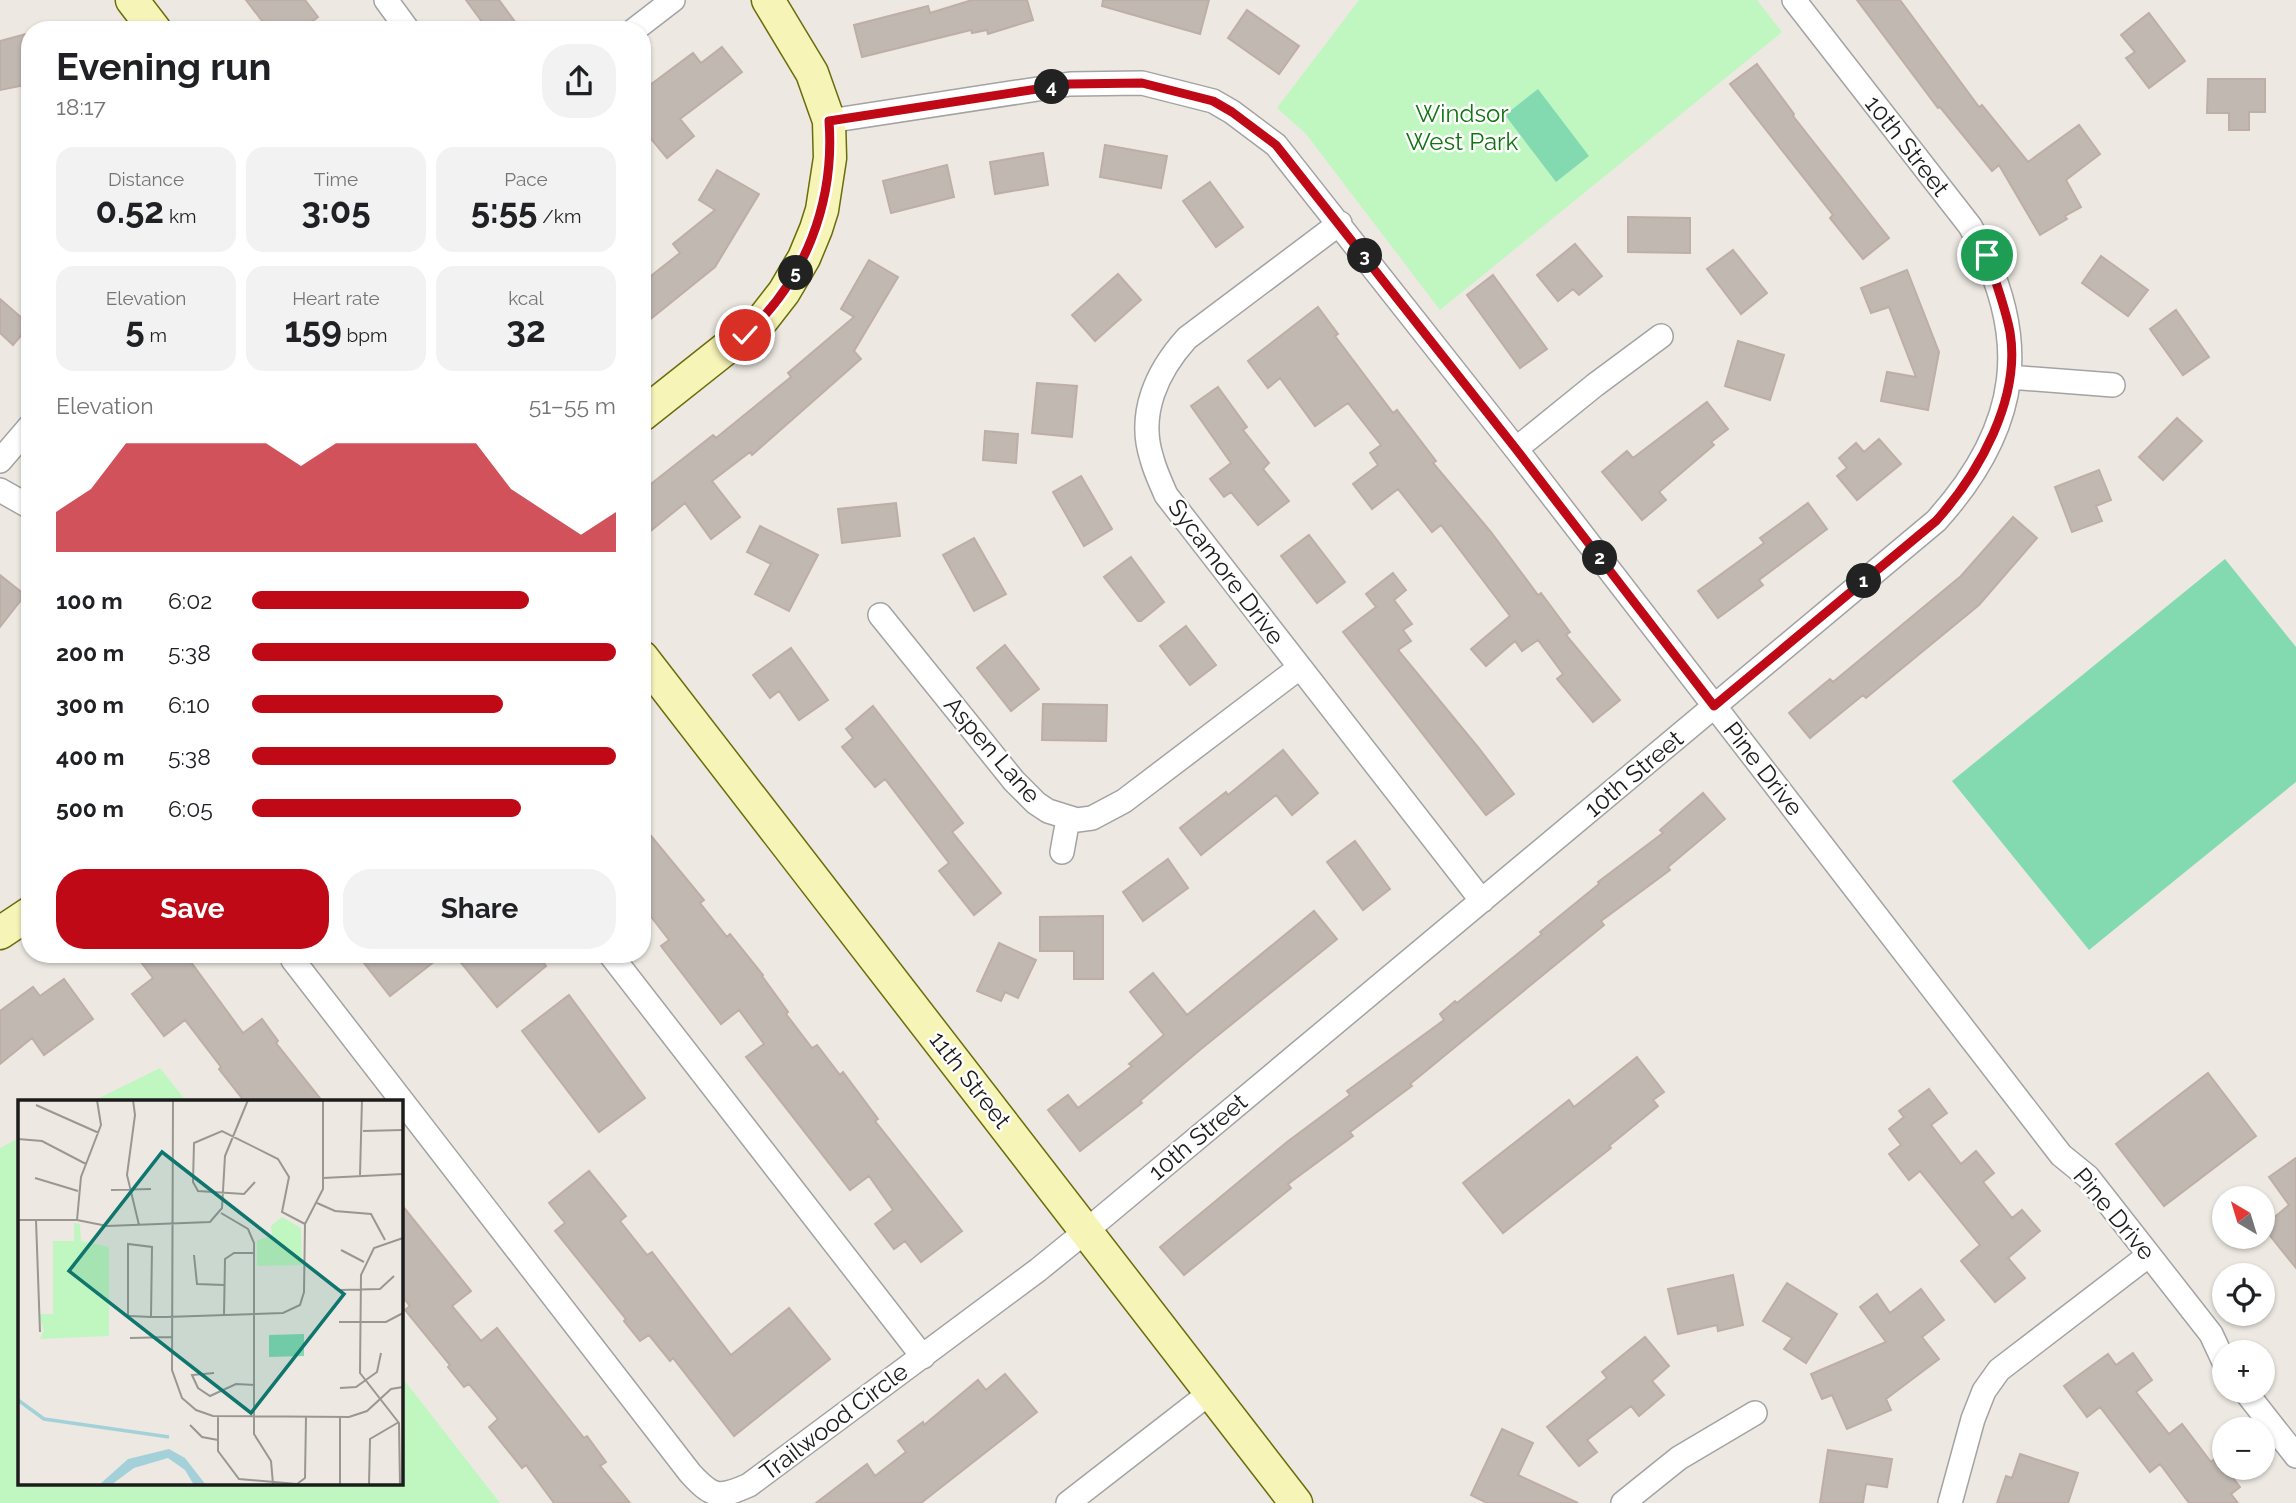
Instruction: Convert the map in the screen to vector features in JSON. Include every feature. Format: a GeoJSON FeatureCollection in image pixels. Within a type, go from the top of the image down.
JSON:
{"type":"FeatureCollection","features":[{"type":"Feature","properties":{"kind":"street"},"geometry":{"type":"LineString","coordinates":[[132,0],[148,21]]}},
{"type":"Feature","properties":{"kind":"street"},"geometry":{"type":"LineString","coordinates":[[386,0],[401,21]]}},
{"type":"Feature","properties":{"kind":"street"},"geometry":{"type":"LineString","coordinates":[[646,21],[673,0]]}},
{"type":"Feature","properties":{"kind":"street"},"geometry":{"type":"LineString","coordinates":[[651,408],[763,319],[784,292],[804,258],[822,210],[830,158],[829,121],[813,73],[768,0]]}},
{"type":"Feature","properties":{"kind":"street","name":"10th Street"},"geometry":{"type":"LineString","coordinates":[[923,1357],[1086,1231],[1936,521],[1956,499],[1988,446],[1999,419],[2009,377],[2010,334],[1987,255],[1976,236],[1794,0]]}},
{"type":"Feature","properties":{"kind":"street","name":"Pine Drive"},"geometry":{"type":"LineString","coordinates":[[829,121],[1070,84],[1142,83],[1213,101],[1276,145],[1516,449],[2061,1155],[2088,1177],[2214,1340]]}},
{"type":"Feature","properties":{"kind":"street","name":"Sycamore Drive"},"geometry":{"type":"LineString","coordinates":[[1340,223],[1187,338],[1175,352],[1150,398],[1147,419],[1151,457],[1166,495],[1482,901]]}},
{"type":"Feature","properties":{"kind":"street"},"geometry":{"type":"LineString","coordinates":[[1516,449],[1595,385],[1661,337]]}},
{"type":"Feature","properties":{"kind":"street"},"geometry":{"type":"LineString","coordinates":[[2009,377],[2113,384]]}},
{"type":"Feature","properties":{"kind":"street"},"geometry":{"type":"LineString","coordinates":[[0,461],[21,436]]}},
{"type":"Feature","properties":{"kind":"street"},"geometry":{"type":"LineString","coordinates":[[0,490],[21,503]]}},
{"type":"Feature","properties":{"kind":"street","name":"Aspen Lane"},"geometry":{"type":"LineString","coordinates":[[880,615],[1014,781],[1048,811],[1068,818],[1092,818],[1124,801],[1299,668]]}},
{"type":"Feature","properties":{"kind":"street","name":"11th Street"},"geometry":{"type":"LineString","coordinates":[[651,669],[1296,1503]]}},
{"type":"Feature","properties":{"kind":"street"},"geometry":{"type":"LineString","coordinates":[[1062,852],[1068,818]]}},
{"type":"Feature","properties":{"kind":"street"},"geometry":{"type":"LineString","coordinates":[[0,933],[21,920]]}},
{"type":"Feature","properties":{"kind":"street","name":"Trailwood Circle"},"geometry":{"type":"LineString","coordinates":[[295,963],[401,1100]]}},
{"type":"Feature","properties":{"kind":"street","name":"Trailwood Circle"},"geometry":{"type":"LineString","coordinates":[[402,1101],[706,1491],[721,1499],[749,1485],[923,1357],[617,963]]}},
{"type":"Feature","properties":{"kind":"street"},"geometry":{"type":"LineString","coordinates":[[1950,1503],[1973,1419],[1984,1391],[1999,1370],[2149,1255]]}},
{"type":"Feature","properties":{"kind":"street"},"geometry":{"type":"LineString","coordinates":[[1068,1503],[1211,1392]]}},
{"type":"Feature","properties":{"kind":"street"},"geometry":{"type":"LineString","coordinates":[[2254,1403],[2296,1456]]}},
{"type":"Feature","properties":{"kind":"street"},"geometry":{"type":"LineString","coordinates":[[1623,1503],[1679,1458],[1755,1413]]}},
{"type":"Feature","properties":{"kind":"green space","name":"Windsor West Park"},"geometry":{"type":"Polygon","coordinates":[[[1359,0],[1757,0],[1782,32],[1440,310],[1306,134],[1277,108],[1359,0]]]}},
{"type":"Feature","properties":{"kind":"green space"},"geometry":{"type":"Polygon","coordinates":[[[1538,89],[1589,156],[1556,182],[1505,115],[1538,89]]]}},
{"type":"Feature","properties":{"kind":"green space"},"geometry":{"type":"Polygon","coordinates":[[[2225,559],[2296,647],[2296,782],[2089,950],[1952,781],[2225,559]]]}},
{"type":"Feature","properties":{"kind":"green space"},"geometry":{"type":"Polygon","coordinates":[[[160,1068],[185,1100],[95,1100],[160,1068]]]}},
{"type":"Feature","properties":{"kind":"green space"},"geometry":{"type":"Polygon","coordinates":[[[18,1139],[18,1486],[402,1486],[402,1377],[500,1503],[0,1503],[0,1148],[18,1139]]]}},
{"type":"Feature","properties":{"kind":"building"},"geometry":{"type":"Polygon","coordinates":[[[246,0],[305,0],[318,17],[313,21],[262,21],[246,0]]]}},
{"type":"Feature","properties":{"kind":"building"},"geometry":{"type":"Polygon","coordinates":[[[466,0],[499,0],[514,21],[481,21],[466,0]]]}},
{"type":"Feature","properties":{"kind":"building"},"geometry":{"type":"Polygon","coordinates":[[[972,0],[1027,0],[1033,20],[988,34],[987,30],[972,33],[971,30],[862,57],[854,25],[928,6],[930,13],[972,0]]]}},
{"type":"Feature","properties":{"kind":"building"},"geometry":{"type":"Polygon","coordinates":[[[1103,0],[1209,0],[1200,34],[1102,6],[1103,0]]]}},
{"type":"Feature","properties":{"kind":"building"},"geometry":{"type":"Polygon","coordinates":[[[1857,0],[1900,0],[1979,107],[1982,105],[2028,162],[2079,125],[2100,154],[2066,180],[2081,207],[2040,235],[1999,165],[1992,171],[1940,107],[1938,108],[1857,0]]]}},
{"type":"Feature","properties":{"kind":"building"},"geometry":{"type":"Polygon","coordinates":[[[1247,10],[1299,46],[1279,74],[1228,38],[1247,10]]]}},
{"type":"Feature","properties":{"kind":"building"},"geometry":{"type":"Polygon","coordinates":[[[2149,13],[2185,61],[2149,88],[2126,58],[2135,52],[2121,35],[2149,13]]]}},
{"type":"Feature","properties":{"kind":"building"},"geometry":{"type":"Polygon","coordinates":[[[21,35],[21,86],[0,90],[0,41],[21,35]]]}},
{"type":"Feature","properties":{"kind":"building"},"geometry":{"type":"Polygon","coordinates":[[[722,47],[742,72],[680,119],[694,136],[667,158],[651,139],[651,84],[693,53],[701,63],[722,47]]]}},
{"type":"Feature","properties":{"kind":"building"},"geometry":{"type":"Polygon","coordinates":[[[1757,64],[1793,116],[1889,238],[1863,259],[1830,218],[1833,215],[1730,84],[1757,64]]]}},
{"type":"Feature","properties":{"kind":"building"},"geometry":{"type":"Polygon","coordinates":[[[2208,79],[2265,79],[2265,112],[2249,112],[2249,130],[2229,130],[2229,113],[2207,113],[2208,79]]]}},
{"type":"Feature","properties":{"kind":"building"},"geometry":{"type":"Polygon","coordinates":[[[1105,145],[1167,156],[1161,188],[1100,177],[1105,145]]]}},
{"type":"Feature","properties":{"kind":"building"},"geometry":{"type":"Polygon","coordinates":[[[1043,153],[1048,185],[995,194],[990,162],[1043,153]]]}},
{"type":"Feature","properties":{"kind":"building"},"geometry":{"type":"Polygon","coordinates":[[[947,165],[954,197],[891,213],[883,181],[947,165]]]}},
{"type":"Feature","properties":{"kind":"building"},"geometry":{"type":"Polygon","coordinates":[[[717,170],[759,194],[715,267],[651,319],[651,276],[680,253],[673,244],[715,210],[699,200],[717,170]]]}},
{"type":"Feature","properties":{"kind":"building"},"geometry":{"type":"Polygon","coordinates":[[[1210,182],[1243,227],[1216,247],[1183,201],[1210,182]]]}},
{"type":"Feature","properties":{"kind":"building"},"geometry":{"type":"Polygon","coordinates":[[[1628,217],[1690,218],[1690,253],[1628,252],[1628,217]]]}},
{"type":"Feature","properties":{"kind":"building"},"geometry":{"type":"Polygon","coordinates":[[[1575,244],[1602,276],[1579,295],[1573,289],[1558,301],[1537,275],[1575,244]]]}},
{"type":"Feature","properties":{"kind":"building"},"geometry":{"type":"Polygon","coordinates":[[[1733,250],[1767,293],[1741,314],[1707,269],[1733,250]]]}},
{"type":"Feature","properties":{"kind":"building"},"geometry":{"type":"Polygon","coordinates":[[[2101,256],[2148,290],[2128,316],[2082,283],[2101,256]]]}},
{"type":"Feature","properties":{"kind":"building"},"geometry":{"type":"Polygon","coordinates":[[[869,260],[898,277],[854,351],[861,359],[752,455],[750,452],[712,481],[740,517],[711,539],[685,503],[651,531],[651,484],[713,435],[716,438],[791,377],[788,373],[854,317],[841,309],[869,260]]]}},
{"type":"Feature","properties":{"kind":"building"},"geometry":{"type":"Polygon","coordinates":[[[1907,270],[1939,352],[1928,410],[1881,401],[1887,372],[1916,377],[1889,307],[1871,313],[1861,288],[1907,270]]]}},
{"type":"Feature","properties":{"kind":"building"},"geometry":{"type":"Polygon","coordinates":[[[1118,274],[1141,300],[1095,341],[1072,315],[1118,274]]]}},
{"type":"Feature","properties":{"kind":"building"},"geometry":{"type":"Polygon","coordinates":[[[1493,275],[1547,349],[1520,368],[1467,295],[1493,275]]]}},
{"type":"Feature","properties":{"kind":"building"},"geometry":{"type":"Polygon","coordinates":[[[0,299],[21,317],[21,336],[13,345],[0,333],[0,299]]]}},
{"type":"Feature","properties":{"kind":"building"},"geometry":{"type":"Polygon","coordinates":[[[1318,307],[1338,334],[1335,336],[1393,413],[1397,410],[1436,461],[1433,463],[1491,532],[1538,595],[1541,593],[1570,632],[1566,635],[1620,700],[1593,722],[1557,679],[1563,674],[1538,640],[1522,651],[1515,641],[1486,666],[1471,649],[1510,616],[1441,525],[1432,532],[1398,489],[1372,509],[1353,484],[1378,465],[1370,453],[1381,445],[1348,403],[1315,426],[1280,378],[1268,388],[1248,361],[1318,307]]]}},
{"type":"Feature","properties":{"kind":"building"},"geometry":{"type":"Polygon","coordinates":[[[2176,310],[2209,357],[2183,375],[2150,329],[2176,310]]]}},
{"type":"Feature","properties":{"kind":"building"},"geometry":{"type":"Polygon","coordinates":[[[1738,341],[1784,355],[1770,400],[1725,386],[1738,341]]]}},
{"type":"Feature","properties":{"kind":"building"},"geometry":{"type":"Polygon","coordinates":[[[1037,383],[1077,386],[1072,437],[1032,433],[1037,383]]]}},
{"type":"Feature","properties":{"kind":"building"},"geometry":{"type":"Polygon","coordinates":[[[1218,387],[1247,427],[1243,430],[1269,463],[1263,469],[1289,501],[1258,525],[1231,492],[1224,497],[1210,479],[1231,463],[1191,406],[1218,387]]]}},
{"type":"Feature","properties":{"kind":"building"},"geometry":{"type":"Polygon","coordinates":[[[1707,402],[1728,429],[1711,442],[1714,445],[1659,492],[1666,500],[1642,520],[1602,472],[1627,451],[1633,458],[1707,402]]]}},
{"type":"Feature","properties":{"kind":"building"},"geometry":{"type":"Polygon","coordinates":[[[2177,418],[2202,441],[2163,480],[2139,457],[2177,418]]]}},
{"type":"Feature","properties":{"kind":"building"},"geometry":{"type":"Polygon","coordinates":[[[985,431],[1018,434],[1016,463],[983,460],[985,431]]]}},
{"type":"Feature","properties":{"kind":"building"},"geometry":{"type":"Polygon","coordinates":[[[1879,439],[1901,464],[1857,500],[1837,476],[1847,468],[1839,458],[1856,443],[1864,452],[1879,439]]]}},
{"type":"Feature","properties":{"kind":"building"},"geometry":{"type":"Polygon","coordinates":[[[2099,470],[2111,500],[2096,506],[2102,521],[2072,532],[2055,487],[2099,470]]]}},
{"type":"Feature","properties":{"kind":"building"},"geometry":{"type":"Polygon","coordinates":[[[1081,476],[1112,529],[1084,546],[1053,492],[1081,476]]]}},
{"type":"Feature","properties":{"kind":"building"},"geometry":{"type":"Polygon","coordinates":[[[896,503],[900,536],[842,543],[838,509],[896,503]]]}},
{"type":"Feature","properties":{"kind":"building"},"geometry":{"type":"Polygon","coordinates":[[[1808,503],[1827,529],[1759,580],[1763,585],[1718,618],[1698,591],[1764,543],[1760,538],[1808,503]]]}},
{"type":"Feature","properties":{"kind":"building"},"geometry":{"type":"Polygon","coordinates":[[[2013,517],[2037,538],[1979,605],[1866,698],[1863,695],[1810,738],[1789,713],[1830,679],[1833,682],[1961,576],[2013,517]]]}},
{"type":"Feature","properties":{"kind":"building"},"geometry":{"type":"Polygon","coordinates":[[[760,526],[818,555],[789,611],[755,594],[771,564],[747,552],[760,526]]]}},
{"type":"Feature","properties":{"kind":"building"},"geometry":{"type":"Polygon","coordinates":[[[1309,535],[1345,582],[1317,603],[1281,556],[1309,535]]]}},
{"type":"Feature","properties":{"kind":"building"},"geometry":{"type":"Polygon","coordinates":[[[974,538],[1006,594],[974,611],[943,555],[974,538]]]}},
{"type":"Feature","properties":{"kind":"building"},"geometry":{"type":"Polygon","coordinates":[[[1131,557],[1164,602],[1141,621],[1138,621],[1104,577],[1131,557]]]}},
{"type":"Feature","properties":{"kind":"building"},"geometry":{"type":"Polygon","coordinates":[[[1393,573],[1406,590],[1394,600],[1412,624],[1403,630],[1411,641],[1398,650],[1514,794],[1486,815],[1343,632],[1376,607],[1366,594],[1393,573]]]}},
{"type":"Feature","properties":{"kind":"building"},"geometry":{"type":"Polygon","coordinates":[[[0,575],[21,592],[21,600],[0,627],[0,575]]]}},
{"type":"Feature","properties":{"kind":"building"},"geometry":{"type":"Polygon","coordinates":[[[1186,626],[1216,665],[1190,685],[1160,646],[1186,626]]]}},
{"type":"Feature","properties":{"kind":"building"},"geometry":{"type":"Polygon","coordinates":[[[1005,645],[1039,689],[1011,711],[977,668],[1005,645]]]}},
{"type":"Feature","properties":{"kind":"building"},"geometry":{"type":"Polygon","coordinates":[[[791,648],[828,700],[799,720],[779,691],[770,698],[753,675],[791,648]]]}},
{"type":"Feature","properties":{"kind":"building"},"geometry":{"type":"Polygon","coordinates":[[[1043,704],[1107,705],[1106,741],[1042,740],[1043,704]]]}},
{"type":"Feature","properties":{"kind":"building"},"geometry":{"type":"Polygon","coordinates":[[[873,706],[963,823],[952,832],[1001,893],[974,915],[939,871],[949,863],[885,779],[875,787],[842,747],[853,738],[846,729],[873,706]]]}},
{"type":"Feature","properties":{"kind":"building"},"geometry":{"type":"Polygon","coordinates":[[[1283,750],[1318,793],[1292,815],[1276,795],[1201,855],[1180,828],[1226,792],[1228,795],[1283,750]]]}},
{"type":"Feature","properties":{"kind":"building"},"geometry":{"type":"Polygon","coordinates":[[[1703,793],[1725,819],[1668,867],[1670,870],[1601,921],[1604,925],[1410,1084],[1412,1086],[1350,1132],[1353,1136],[1288,1184],[1291,1188],[1184,1275],[1160,1247],[1287,1142],[1350,1095],[1347,1091],[1444,1020],[1440,1014],[1542,934],[1540,932],[1599,884],[1598,882],[1663,833],[1660,830],[1703,793]]]}},
{"type":"Feature","properties":{"kind":"building"},"geometry":{"type":"Polygon","coordinates":[[[651,836],[704,900],[700,903],[727,937],[730,934],[763,975],[788,1012],[786,1014],[812,1048],[817,1045],[840,1075],[843,1072],[878,1119],[875,1121],[962,1231],[921,1262],[905,1241],[894,1249],[875,1224],[893,1210],[869,1176],[850,1190],[746,1057],[764,1044],[739,1010],[721,1024],[661,946],[669,940],[651,917],[651,836]]]}},
{"type":"Feature","properties":{"kind":"building"},"geometry":{"type":"Polygon","coordinates":[[[1355,841],[1390,889],[1363,910],[1327,862],[1355,841]]]}},
{"type":"Feature","properties":{"kind":"building"},"geometry":{"type":"Polygon","coordinates":[[[1168,859],[1188,888],[1143,921],[1123,892],[1168,859]]]}},
{"type":"Feature","properties":{"kind":"building"},"geometry":{"type":"Polygon","coordinates":[[[1314,911],[1337,939],[1201,1049],[1140,1101],[1142,1103],[1080,1151],[1048,1110],[1068,1095],[1078,1108],[1132,1066],[1129,1064],[1164,1035],[1130,992],[1153,973],[1187,1015],[1314,911]]]}},
{"type":"Feature","properties":{"kind":"building"},"geometry":{"type":"Polygon","coordinates":[[[1103,916],[1103,979],[1074,979],[1074,951],[1040,951],[1040,917],[1103,916]]]}},
{"type":"Feature","properties":{"kind":"building"},"geometry":{"type":"Polygon","coordinates":[[[999,943],[1036,960],[1018,998],[1005,992],[1001,1001],[977,991],[999,943]]]}},
{"type":"Feature","properties":{"kind":"building"},"geometry":{"type":"Polygon","coordinates":[[[142,963],[192,963],[243,1033],[262,1019],[278,1041],[276,1043],[321,1100],[243,1100],[185,1020],[164,1036],[132,994],[153,978],[142,963]]]}},
{"type":"Feature","properties":{"kind":"building"},"geometry":{"type":"Polygon","coordinates":[[[364,963],[432,963],[390,996],[364,963]]]}},
{"type":"Feature","properties":{"kind":"building"},"geometry":{"type":"Polygon","coordinates":[[[461,963],[544,963],[546,966],[497,1007],[461,963]]]}},
{"type":"Feature","properties":{"kind":"building"},"geometry":{"type":"Polygon","coordinates":[[[64,979],[93,1019],[44,1055],[32,1038],[0,1064],[0,1011],[33,987],[40,996],[64,979]]]}},
{"type":"Feature","properties":{"kind":"building"},"geometry":{"type":"Polygon","coordinates":[[[569,995],[645,1098],[599,1132],[522,1031],[569,995]]]}},
{"type":"Feature","properties":{"kind":"building"},"geometry":{"type":"Polygon","coordinates":[[[1637,1057],[1664,1092],[1653,1100],[1658,1106],[1609,1146],[1611,1148],[1503,1233],[1463,1183],[1569,1100],[1574,1107],[1637,1057]]]}},
{"type":"Feature","properties":{"kind":"building"},"geometry":{"type":"Polygon","coordinates":[[[2208,1073],[2256,1136],[2164,1206],[2116,1144],[2208,1073]]]}},
{"type":"Feature","properties":{"kind":"building"},"geometry":{"type":"Polygon","coordinates":[[[1929,1089],[1947,1113],[1931,1125],[1961,1164],[1976,1151],[1994,1173],[1983,1182],[2012,1218],[2022,1210],[2040,1231],[2008,1258],[2025,1278],[1995,1302],[1961,1261],[1980,1245],[1920,1171],[1909,1180],[1889,1154],[1901,1145],[1889,1129],[1904,1117],[1899,1111],[1929,1089]]]}},
{"type":"Feature","properties":{"kind":"building"},"geometry":{"type":"Polygon","coordinates":[[[2296,1158],[2296,1268],[2275,1242],[2275,1217],[2289,1205],[2269,1177],[2296,1158]]]}},
{"type":"Feature","properties":{"kind":"building"},"geometry":{"type":"Polygon","coordinates":[[[589,1171],[626,1216],[620,1221],[647,1255],[652,1252],[731,1355],[789,1308],[830,1359],[734,1436],[673,1358],[670,1361],[649,1335],[640,1341],[624,1321],[626,1319],[555,1231],[565,1223],[549,1203],[589,1171]]]}},
{"type":"Feature","properties":{"kind":"building"},"geometry":{"type":"Polygon","coordinates":[[[402,1205],[471,1291],[452,1306],[481,1341],[497,1328],[584,1438],[587,1436],[606,1462],[600,1466],[630,1503],[554,1503],[526,1465],[522,1468],[489,1427],[498,1419],[469,1384],[464,1387],[448,1367],[450,1365],[405,1310],[410,1306],[402,1296],[402,1205]]]}},
{"type":"Feature","properties":{"kind":"building"},"geometry":{"type":"Polygon","coordinates":[[[1733,1275],[1743,1325],[1718,1331],[1717,1325],[1678,1334],[1668,1289],[1733,1275]]]}},
{"type":"Feature","properties":{"kind":"building"},"geometry":{"type":"Polygon","coordinates":[[[1787,1283],[1837,1314],[1806,1363],[1784,1349],[1792,1338],[1763,1321],[1787,1283]]]}},
{"type":"Feature","properties":{"kind":"building"},"geometry":{"type":"Polygon","coordinates":[[[1921,1289],[1944,1320],[1922,1337],[1939,1359],[1886,1399],[1891,1410],[1847,1429],[1832,1395],[1822,1399],[1811,1374],[1886,1342],[1860,1307],[1877,1294],[1890,1313],[1921,1289]]]}},
{"type":"Feature","properties":{"kind":"building"},"geometry":{"type":"Polygon","coordinates":[[[1645,1337],[1669,1366],[1652,1381],[1664,1395],[1639,1416],[1631,1406],[1587,1440],[1597,1452],[1579,1466],[1547,1427],[1607,1378],[1602,1372],[1645,1337]]]}},
{"type":"Feature","properties":{"kind":"building"},"geometry":{"type":"Polygon","coordinates":[[[2133,1353],[2152,1380],[2136,1392],[2169,1434],[2182,1424],[2212,1461],[2212,1480],[2235,1480],[2240,1487],[2231,1494],[2238,1503],[2189,1503],[2160,1464],[2150,1472],[2100,1407],[2087,1417],[2064,1386],[2108,1354],[2116,1365],[2133,1353]]]}},
{"type":"Feature","properties":{"kind":"building"},"geometry":{"type":"Polygon","coordinates":[[[1005,1374],[1037,1412],[921,1503],[816,1503],[867,1464],[875,1476],[906,1452],[898,1441],[923,1422],[924,1425],[978,1380],[986,1390],[1005,1374]]]}},
{"type":"Feature","properties":{"kind":"building"},"geometry":{"type":"Polygon","coordinates":[[[1502,1429],[1533,1443],[1518,1475],[1578,1503],[1487,1503],[1471,1495],[1502,1429]]]}},
{"type":"Feature","properties":{"kind":"building"},"geometry":{"type":"Polygon","coordinates":[[[1828,1450],[1892,1459],[1887,1487],[1866,1484],[1863,1503],[1820,1503],[1828,1450]]]}},
{"type":"Feature","properties":{"kind":"building"},"geometry":{"type":"Polygon","coordinates":[[[2020,1454],[2078,1473],[2068,1503],[1997,1503],[2006,1476],[2012,1478],[2020,1454]]]}},
{"type":"Feature","properties":{"kind":"route"},"geometry":{"type":"LineString","coordinates":[[745,335],[763,319],[784,292],[804,258],[816,229],[822,210],[830,158],[829,121],[1070,84],[1142,83],[1213,101],[1276,145],[1340,223],[1714,706],[1936,521],[1956,499],[1978,466],[1999,419],[2011,355],[2010,334],[2003,303],[1987,255]]}}]}
